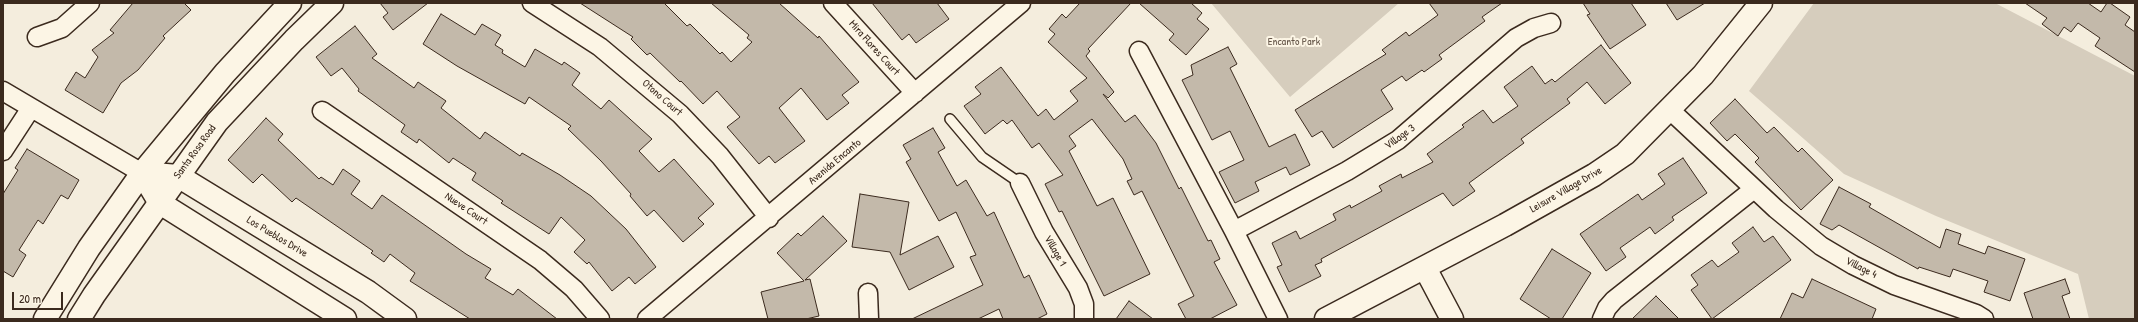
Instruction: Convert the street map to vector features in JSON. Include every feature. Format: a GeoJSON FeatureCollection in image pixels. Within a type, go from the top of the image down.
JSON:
{"type":"FeatureCollection","features":[{"type":"Feature","properties":{"kind":"street"},"geometry":{"type":"LineString","coordinates":[[37,37],[62,28],[90,3]]}},
{"type":"Feature","properties":{"kind":"street"},"geometry":{"type":"LineString","coordinates":[[45,319],[89,248],[142,173],[225,73],[290,3]]}},
{"type":"Feature","properties":{"kind":"street","name":"Santa Rosa Road"},"geometry":{"type":"LineString","coordinates":[[79,319],[94,295],[217,122],[332,3]]}},
{"type":"Feature","properties":{"kind":"street","name":"Otono Court"},"geometry":{"type":"LineString","coordinates":[[532,3],[600,47],[680,114],[720,156],[769,218]]}},
{"type":"Feature","properties":{"kind":"street","name":"Mira Flores Court"},"geometry":{"type":"LineString","coordinates":[[833,3],[915,94]]}},
{"type":"Feature","properties":{"kind":"street","name":"Avenida Encanto"},"geometry":{"type":"LineString","coordinates":[[647,319],[769,218],[1021,3]]}},
{"type":"Feature","properties":{"kind":"street","name":"Leisure Village Drive"},"geometry":{"type":"LineString","coordinates":[[1326,319],[1519,218],[1594,175],[1625,154],[1703,76],[1761,3]]}},
{"type":"Feature","properties":{"kind":"street","name":"Village 3"},"geometry":{"type":"LineString","coordinates":[[1234,231],[1347,171],[1398,140],[1510,43],[1534,28],[1551,23]]}},
{"type":"Feature","properties":{"kind":"street"},"geometry":{"type":"LineString","coordinates":[[1138,51],[1234,231],[1278,319]]}},
{"type":"Feature","properties":{"kind":"street","name":"Los Pueblos Drive"},"geometry":{"type":"LineString","coordinates":[[3,91],[142,173],[178,176],[368,292],[405,319]]}},
{"type":"Feature","properties":{"kind":"street"},"geometry":{"type":"LineString","coordinates":[[3,151],[31,108]]}},
{"type":"Feature","properties":{"kind":"street","name":"Village 4"},"geometry":{"type":"LineString","coordinates":[[1670,110],[1754,189],[1821,246],[1853,265],[1894,285],[1976,314],[1984,319]]}},
{"type":"Feature","properties":{"kind":"street","name":"Nueve Court"},"geometry":{"type":"LineString","coordinates":[[322,111],[540,260],[574,290],[600,319]]}},
{"type":"Feature","properties":{"kind":"street","name":"Los Pueblos Drive"},"geometry":{"type":"LineString","coordinates":[[142,173],[160,203],[345,319]]}},
{"type":"Feature","properties":{"kind":"street","name":"Village 1"},"geometry":{"type":"LineString","coordinates":[[1020,183],[1044,232],[1078,288],[1084,304],[1084,319]]}},
{"type":"Feature","properties":{"kind":"street"},"geometry":{"type":"LineString","coordinates":[[1602,319],[1607,308],[1614,300],[1754,189]]}},
{"type":"Feature","properties":{"kind":"street"},"geometry":{"type":"LineString","coordinates":[[1425,268],[1452,319]]}},
{"type":"Feature","properties":{"kind":"street"},"geometry":{"type":"LineString","coordinates":[[868,294],[869,319]]}},
{"type":"Feature","properties":{"kind":"lane"},"geometry":{"type":"LineString","coordinates":[[950,119],[982,157],[1020,183]]}},
{"type":"Feature","properties":{"kind":"green space","name":"Encanto Park"},"geometry":{"type":"Polygon","coordinates":[[[1211,3],[1399,3],[1290,97],[1211,3]]]}},
{"type":"Feature","properties":{"kind":"green space"},"geometry":{"type":"Polygon","coordinates":[[[1814,3],[1995,3],[2135,76],[2135,319],[2089,319],[2078,274],[1936,216],[1844,174],[1749,91],[1814,3]]]}},
{"type":"Feature","properties":{"kind":"building"},"geometry":{"type":"Polygon","coordinates":[[[133,3],[184,3],[191,10],[163,36],[165,38],[138,70],[121,83],[103,113],[65,90],[76,72],[85,78],[98,57],[92,50],[114,33],[110,30],[133,3]]]}},
{"type":"Feature","properties":{"kind":"building"},"geometry":{"type":"Polygon","coordinates":[[[380,3],[428,3],[393,30],[383,17],[388,13],[380,3]]]}},
{"type":"Feature","properties":{"kind":"building"},"geometry":{"type":"Polygon","coordinates":[[[580,3],[664,3],[687,26],[690,24],[720,54],[722,52],[731,62],[752,42],[747,38],[749,35],[711,3],[779,3],[818,38],[819,36],[859,82],[842,95],[849,103],[827,120],[801,88],[779,108],[805,141],[775,163],[769,156],[759,164],[727,127],[740,117],[717,91],[703,104],[681,81],[680,82],[650,53],[647,55],[631,39],[633,37],[580,3]]]}},
{"type":"Feature","properties":{"kind":"building"},"geometry":{"type":"Polygon","coordinates":[[[872,3],[937,3],[949,19],[916,43],[909,34],[902,40],[872,3]]]}},
{"type":"Feature","properties":{"kind":"building"},"geometry":{"type":"Polygon","coordinates":[[[1080,3],[1131,3],[1088,49],[1090,51],[1086,56],[1114,92],[1108,98],[1103,94],[1125,122],[1135,115],[1156,143],[1179,189],[1181,187],[1208,241],[1211,240],[1220,259],[1214,262],[1237,305],[1210,319],[1186,319],[1178,304],[1194,296],[1142,191],[1134,195],[1127,181],[1132,179],[1123,159],[1092,119],[1069,136],[1076,146],[1069,151],[1097,206],[1113,198],[1150,274],[1104,296],[1062,211],[1059,212],[1045,184],[1063,175],[1039,143],[1032,148],[1012,120],[1007,124],[1003,120],[985,134],[964,106],[981,94],[975,87],[1001,67],[1038,116],[1046,109],[1054,120],[1078,101],[1070,91],[1087,78],[1048,42],[1055,34],[1049,29],[1062,14],[1066,18],[1080,3]]]}},
{"type":"Feature","properties":{"kind":"building"},"geometry":{"type":"Polygon","coordinates":[[[1139,3],[1191,3],[1202,13],[1197,19],[1209,29],[1186,55],[1169,40],[1174,34],[1139,3]]]}},
{"type":"Feature","properties":{"kind":"building"},"geometry":{"type":"Polygon","coordinates":[[[1429,3],[1502,3],[1482,17],[1485,21],[1439,55],[1442,59],[1424,72],[1422,70],[1406,81],[1402,76],[1381,90],[1393,109],[1333,148],[1322,131],[1312,137],[1295,110],[1386,54],[1382,50],[1406,32],[1409,36],[1438,15],[1429,3]]]}},
{"type":"Feature","properties":{"kind":"building"},"geometry":{"type":"Polygon","coordinates":[[[1583,3],[1631,3],[1646,25],[1610,49],[1587,15],[1590,14],[1583,3]]]}},
{"type":"Feature","properties":{"kind":"building"},"geometry":{"type":"Polygon","coordinates":[[[1666,3],[1705,3],[1677,20],[1666,3]]]}},
{"type":"Feature","properties":{"kind":"building"},"geometry":{"type":"Polygon","coordinates":[[[2025,3],[2088,3],[2101,12],[2107,3],[2110,3],[2130,17],[2125,25],[2135,32],[2135,72],[2095,46],[2100,38],[2078,23],[2071,32],[2064,27],[2058,36],[2042,24],[2047,18],[2025,3]]]}},
{"type":"Feature","properties":{"kind":"building"},"geometry":{"type":"Polygon","coordinates":[[[441,14],[475,35],[482,24],[501,35],[495,45],[503,50],[502,53],[525,67],[535,49],[562,65],[564,62],[580,73],[572,85],[601,109],[609,100],[652,139],[639,151],[659,172],[674,159],[714,204],[698,218],[704,224],[683,242],[654,210],[647,216],[630,196],[631,194],[601,161],[568,129],[571,126],[529,97],[525,104],[457,66],[423,44],[441,14]]]}},
{"type":"Feature","properties":{"kind":"building"},"geometry":{"type":"Polygon","coordinates":[[[355,26],[377,54],[372,58],[414,88],[418,82],[446,101],[441,108],[480,139],[485,132],[520,156],[522,153],[560,175],[591,196],[626,229],[656,267],[635,284],[629,277],[612,291],[589,262],[587,264],[574,252],[585,240],[561,217],[549,234],[501,203],[503,201],[472,180],[476,173],[453,158],[449,163],[419,139],[417,143],[401,132],[405,125],[358,91],[359,89],[342,68],[331,76],[316,57],[355,26]]]}},
{"type":"Feature","properties":{"kind":"building"},"geometry":{"type":"Polygon","coordinates":[[[1601,45],[1631,83],[1605,104],[1587,82],[1567,99],[1570,103],[1521,139],[1524,143],[1469,183],[1475,191],[1453,206],[1443,193],[1321,259],[1322,262],[1315,265],[1321,276],[1289,292],[1277,267],[1282,265],[1272,243],[1296,231],[1300,239],[1336,220],[1333,214],[1350,205],[1351,208],[1382,191],[1379,186],[1401,174],[1402,178],[1433,162],[1427,154],[1464,127],[1462,125],[1483,110],[1493,123],[1518,106],[1504,87],[1532,66],[1545,84],[1552,79],[1555,82],[1601,45]]]}},
{"type":"Feature","properties":{"kind":"building"},"geometry":{"type":"Polygon","coordinates":[[[1228,47],[1237,64],[1230,68],[1269,147],[1295,134],[1310,165],[1290,175],[1286,167],[1255,182],[1259,191],[1235,203],[1219,172],[1244,160],[1230,131],[1212,140],[1182,80],[1193,75],[1191,65],[1228,47]]]}},
{"type":"Feature","properties":{"kind":"building"},"geometry":{"type":"Polygon","coordinates":[[[1735,99],[1767,133],[1774,127],[1798,152],[1802,148],[1833,180],[1801,210],[1755,162],[1759,158],[1735,134],[1727,141],[1710,123],[1735,99]]]}},
{"type":"Feature","properties":{"kind":"building"},"geometry":{"type":"Polygon","coordinates":[[[266,118],[283,134],[278,140],[319,179],[321,177],[333,185],[343,169],[360,181],[351,194],[372,209],[382,195],[466,254],[491,269],[485,278],[513,295],[518,289],[557,319],[470,319],[410,281],[415,273],[390,254],[384,262],[371,253],[373,251],[296,198],[292,202],[262,174],[253,183],[228,160],[266,118]]]}},
{"type":"Feature","properties":{"kind":"building"},"geometry":{"type":"Polygon","coordinates":[[[933,128],[945,148],[938,152],[957,186],[966,180],[987,216],[994,212],[1024,278],[1029,275],[1047,314],[1037,319],[1003,319],[999,309],[978,319],[912,319],[983,285],[970,257],[976,255],[956,212],[939,221],[906,162],[911,159],[903,145],[933,128]]]}},
{"type":"Feature","properties":{"kind":"building"},"geometry":{"type":"Polygon","coordinates":[[[27,149],[79,180],[68,199],[61,195],[43,224],[38,220],[19,250],[26,255],[13,277],[3,271],[3,194],[18,170],[15,168],[27,149]]]}},
{"type":"Feature","properties":{"kind":"building"},"geometry":{"type":"Polygon","coordinates":[[[1683,158],[1707,193],[1672,217],[1674,220],[1655,234],[1650,227],[1620,248],[1626,257],[1606,271],[1580,234],[1638,194],[1642,200],[1665,184],[1658,174],[1683,158]]]}},
{"type":"Feature","properties":{"kind":"building"},"geometry":{"type":"Polygon","coordinates":[[[1839,187],[1871,204],[1869,207],[1940,248],[1946,229],[1961,234],[1958,244],[1985,254],[1988,246],[2025,259],[2010,301],[1984,292],[1988,281],[1953,269],[1950,277],[1919,267],[1918,269],[1839,225],[1832,230],[1820,224],[1839,187]]]}},
{"type":"Feature","properties":{"kind":"building"},"geometry":{"type":"Polygon","coordinates":[[[860,194],[909,202],[900,255],[938,236],[954,267],[909,290],[890,252],[852,247],[860,194]]]}},
{"type":"Feature","properties":{"kind":"building"},"geometry":{"type":"Polygon","coordinates":[[[823,216],[847,241],[805,280],[810,279],[819,316],[806,319],[768,319],[761,292],[804,281],[777,253],[798,233],[801,236],[823,216]]]}},
{"type":"Feature","properties":{"kind":"building"},"geometry":{"type":"Polygon","coordinates":[[[1753,227],[1764,242],[1773,236],[1791,260],[1712,319],[1691,290],[1698,285],[1691,275],[1712,260],[1718,267],[1739,252],[1732,243],[1753,227]]]}},
{"type":"Feature","properties":{"kind":"building"},"geometry":{"type":"Polygon","coordinates":[[[1552,249],[1591,273],[1562,319],[1551,319],[1520,299],[1552,249]]]}},
{"type":"Feature","properties":{"kind":"building"},"geometry":{"type":"Polygon","coordinates":[[[1812,279],[1876,309],[1872,319],[1780,319],[1792,293],[1803,298],[1812,279]]]}},
{"type":"Feature","properties":{"kind":"building"},"geometry":{"type":"Polygon","coordinates":[[[2065,279],[2070,293],[2062,296],[2070,319],[2033,319],[2024,293],[2065,279]]]}},
{"type":"Feature","properties":{"kind":"building"},"geometry":{"type":"Polygon","coordinates":[[[1656,296],[1679,319],[1632,319],[1656,296]]]}},
{"type":"Feature","properties":{"kind":"building"},"geometry":{"type":"Polygon","coordinates":[[[1129,301],[1153,319],[1116,319],[1129,301]]]}}]}
